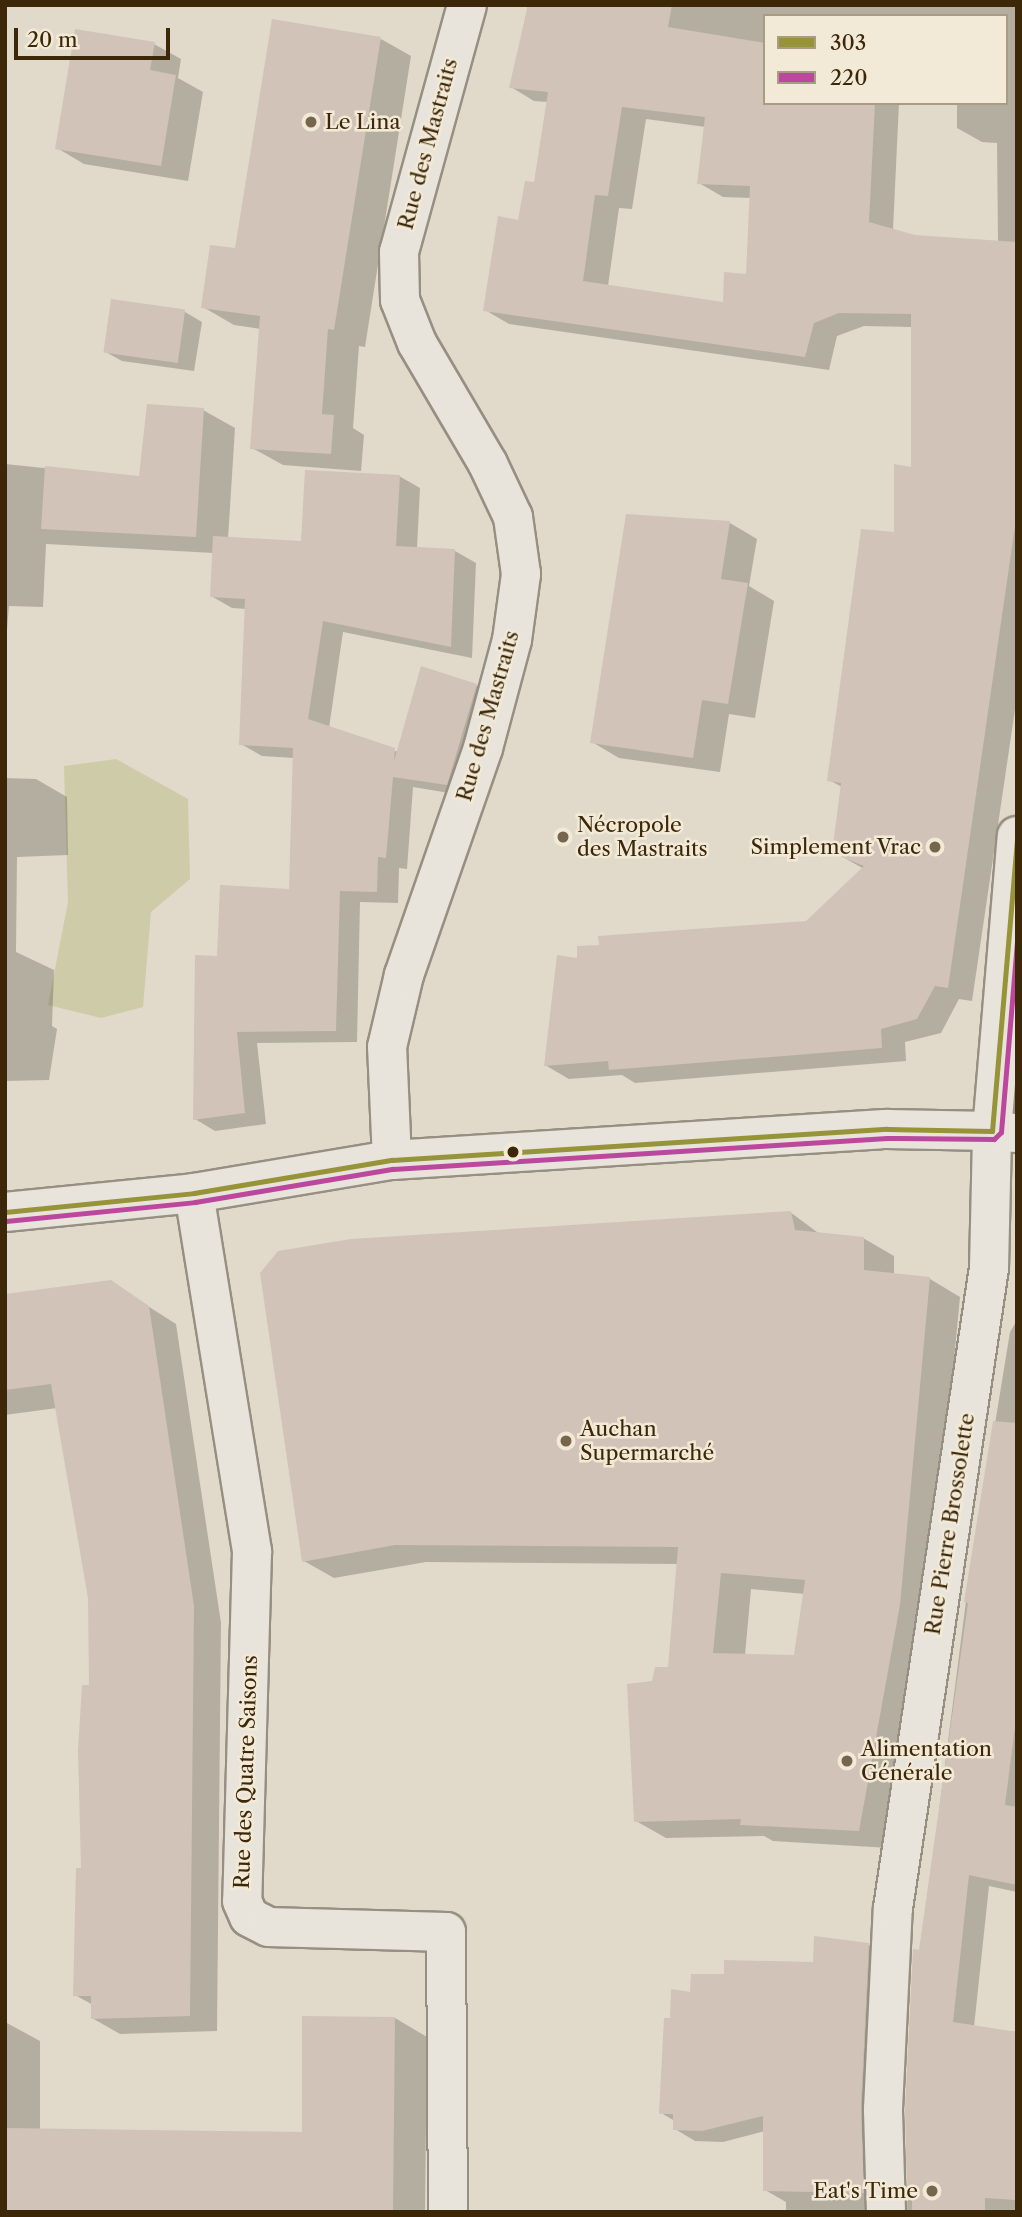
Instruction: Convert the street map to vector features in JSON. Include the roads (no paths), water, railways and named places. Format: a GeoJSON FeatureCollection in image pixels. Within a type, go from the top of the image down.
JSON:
{"type":"FeatureCollection","features":[{"type":"Feature","properties":{"kind":"street","name":"Rue des Mastraits"},"geometry":{"type":"LineString","coordinates":[[392,1160],[387,1047],[404,975],[483,748],[512,640],[521,574],[513,517],[488,464],[417,343],[400,300],[400,252],[467,5]]}},
{"type":"Feature","properties":{"kind":"street","name":"Rue Pierre Brossolette"},"geometry":{"type":"LineString","coordinates":[[886,2212],[883,2109],[893,1908],[989,1268],[1004,1132],[1017,836]]}},
{"type":"Feature","properties":{"kind":"street"},"geometry":{"type":"LineString","coordinates":[[5,1212],[194,1193],[392,1160],[887,1129],[1004,1132]]}},
{"type":"Feature","properties":{"kind":"street","name":"Rue des Quatre Saisons"},"geometry":{"type":"LineString","coordinates":[[194,1193],[252,1551],[242,1901],[249,1917],[269,1927],[446,1932],[448,2212]]}},
{"type":"Feature","properties":{"kind":"place","name":"Le Lina"},"geometry":{"type":"Point","coordinates":[311,122]}},
{"type":"Feature","properties":{"kind":"place","name":"Nécropole des Mastraits"},"geometry":{"type":"Point","coordinates":[563,837]}},
{"type":"Feature","properties":{"kind":"place","name":"Simplement Vrac"},"geometry":{"type":"Point","coordinates":[935,847]}},
{"type":"Feature","properties":{"kind":"place","name":"Auchan Supermarché"},"geometry":{"type":"Point","coordinates":[566,1441]}},
{"type":"Feature","properties":{"kind":"place","name":"Alimentation Générale"},"geometry":{"type":"Point","coordinates":[847,1761]}},
{"type":"Feature","properties":{"kind":"place","name":"Eat's Time"},"geometry":{"type":"Point","coordinates":[932,2191]}}]}
